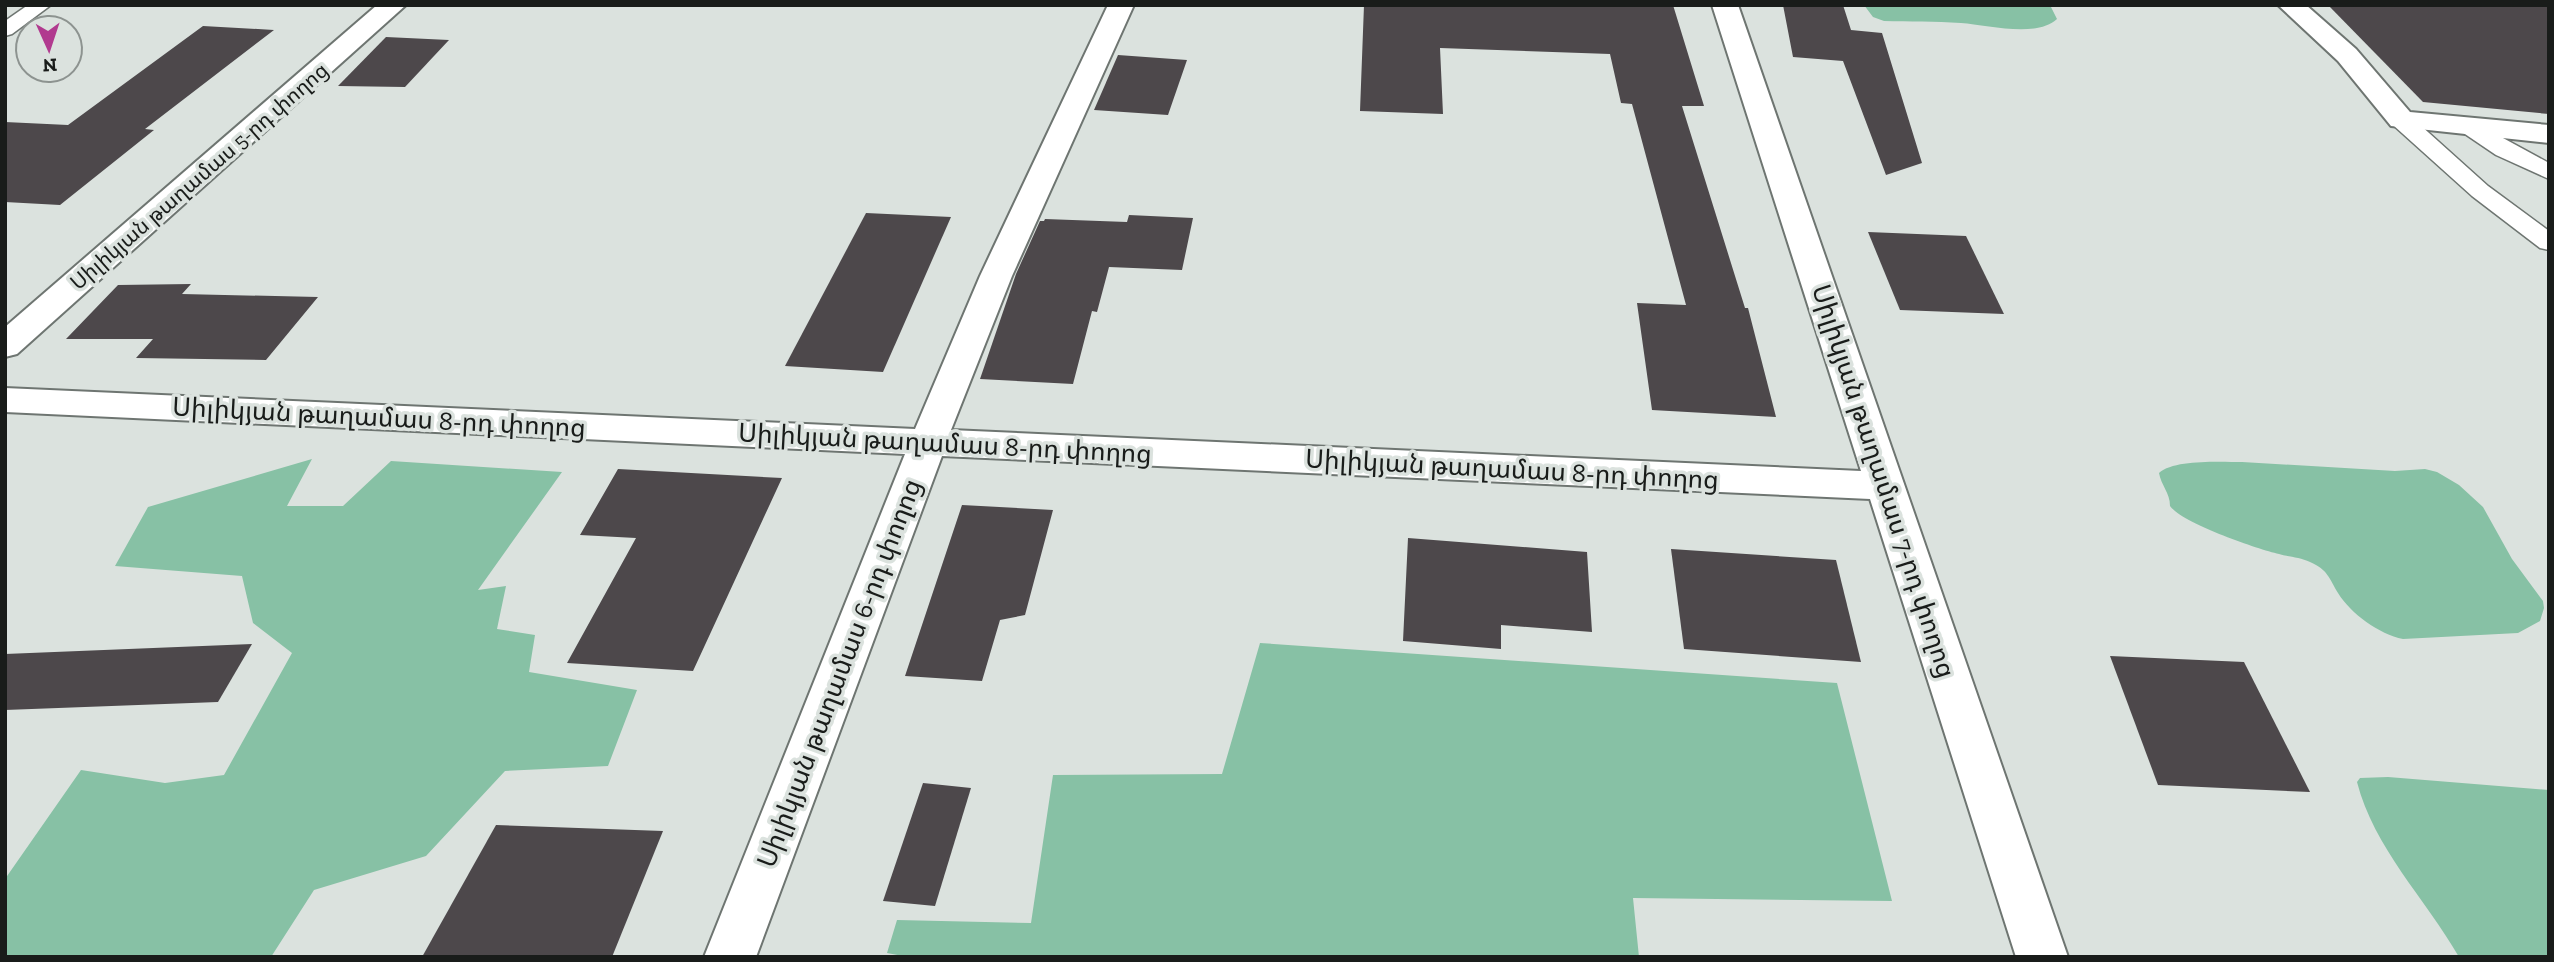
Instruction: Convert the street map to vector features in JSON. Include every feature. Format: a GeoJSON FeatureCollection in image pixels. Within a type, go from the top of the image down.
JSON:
{"type":"FeatureCollection","features":[{"type":"Feature","properties":{"kind":"street","name":"Սիլիկյան թաղամաս 5-րդ փողոց"},"geometry":{"type":"LineString","coordinates":[[5,346],[393,5]]}},
{"type":"Feature","properties":{"kind":"street","name":"Սիլիկյան թաղամաս 7-րդ փողոց"},"geometry":{"type":"LineString","coordinates":[[1725,5],[2042,957]]}},
{"type":"Feature","properties":{"kind":"street"},"geometry":{"type":"LineString","coordinates":[[2291,5],[2347,55],[2386,106],[2401,120],[2549,134]]}},
{"type":"Feature","properties":{"kind":"street","name":"Սիլիկյան թաղամաս 6-րդ փողոց"},"geometry":{"type":"LineString","coordinates":[[730,957],[928,442],[996,276],[1120,7]]}},
{"type":"Feature","properties":{"kind":"street","name":"Սիլիկյան թաղամաս 8-րդ փողոց"},"geometry":{"type":"LineString","coordinates":[[5,400],[1885,486]]}},
{"type":"Feature","properties":{"kind":"lane"},"geometry":{"type":"LineString","coordinates":[[5,30],[41,5]]}},
{"type":"Feature","properties":{"kind":"lane"},"geometry":{"type":"LineString","coordinates":[[2401,120],[2480,191],[2549,243]]}},
{"type":"Feature","properties":{"kind":"lane"},"geometry":{"type":"LineString","coordinates":[[2470,127],[2504,150],[2549,172]]}},
{"type":"Feature","properties":{"kind":"green space"},"geometry":{"type":"Polygon","coordinates":[[[1864,5],[2050,5],[2057,19],[2048,25],[2025,29],[1951,22],[1884,21],[1873,17],[1864,5]]]}},
{"type":"Feature","properties":{"kind":"green space"},"geometry":{"type":"Polygon","coordinates":[[[312,459],[287,506],[343,506],[391,461],[562,472],[478,590],[506,586],[497,629],[535,635],[529,672],[637,690],[608,766],[505,771],[426,856],[314,890],[271,957],[5,957],[5,879],[81,770],[165,783],[224,775],[292,653],[253,623],[242,576],[115,566],[148,507],[312,459]]]}},
{"type":"Feature","properties":{"kind":"green space"},"geometry":{"type":"Polygon","coordinates":[[[2242,462],[2395,471],[2425,469],[2437,472],[2459,485],[2483,507],[2512,559],[2543,601],[2540,621],[2518,633],[2403,639],[2375,628],[2358,615],[2316,565],[2238,541],[2189,520],[2170,506],[2159,473],[2175,465],[2242,462]]]}},
{"type":"Feature","properties":{"kind":"green space"},"geometry":{"type":"Polygon","coordinates":[[[1260,643],[1837,683],[1892,901],[1633,898],[1639,957],[908,957],[887,953],[897,920],[1031,923],[1053,775],[1222,774],[1260,643]]]}},
{"type":"Feature","properties":{"kind":"green space"},"geometry":{"type":"Polygon","coordinates":[[[2388,777],[2549,790],[2549,957],[2459,957],[2388,851],[2365,806],[2357,782],[2360,778],[2388,777]]]}},
{"type":"Feature","properties":{"kind":"building"},"geometry":{"type":"Polygon","coordinates":[[[1364,5],[1673,5],[1704,106],[1682,106],[1745,308],[1748,308],[1776,417],[1652,410],[1637,303],[1686,305],[1632,104],[1621,103],[1610,54],[1440,48],[1443,114],[1360,111],[1364,5]]]}},
{"type":"Feature","properties":{"kind":"building"},"geometry":{"type":"Polygon","coordinates":[[[1783,5],[1843,5],[1851,30],[1882,33],[1922,163],[1886,175],[1843,61],[1793,57],[1783,5]]]}},
{"type":"Feature","properties":{"kind":"building"},"geometry":{"type":"Polygon","coordinates":[[[2328,5],[2549,5],[2549,114],[2423,102],[2328,5]]]}},
{"type":"Feature","properties":{"kind":"building"},"geometry":{"type":"Polygon","coordinates":[[[203,26],[274,30],[145,129],[154,130],[60,205],[5,202],[5,122],[68,125],[203,26]]]}},
{"type":"Feature","properties":{"kind":"building"},"geometry":{"type":"Polygon","coordinates":[[[386,37],[449,40],[405,87],[338,86],[386,37]]]}},
{"type":"Feature","properties":{"kind":"building"},"geometry":{"type":"Polygon","coordinates":[[[1118,55],[1187,60],[1168,115],[1094,110],[1118,55]]]}},
{"type":"Feature","properties":{"kind":"building"},"geometry":{"type":"Polygon","coordinates":[[[866,213],[951,217],[883,372],[785,366],[866,213]]]}},
{"type":"Feature","properties":{"kind":"building"},"geometry":{"type":"Polygon","coordinates":[[[1129,215],[1193,218],[1182,270],[1109,267],[1097,312],[1092,311],[1073,384],[980,379],[1016,274],[1040,221],[1127,222],[1129,215]]]}},
{"type":"Feature","properties":{"kind":"building"},"geometry":{"type":"Polygon","coordinates":[[[1868,232],[1966,236],[2004,314],[1900,310],[1868,232]]]}},
{"type":"Feature","properties":{"kind":"building"},"geometry":{"type":"Polygon","coordinates":[[[191,284],[182,294],[318,297],[266,360],[136,358],[153,339],[66,339],[118,285],[191,284]]]}},
{"type":"Feature","properties":{"kind":"building"},"geometry":{"type":"Polygon","coordinates":[[[618,469],[782,478],[693,671],[567,663],[636,538],[580,535],[618,469]]]}},
{"type":"Feature","properties":{"kind":"building"},"geometry":{"type":"Polygon","coordinates":[[[962,505],[1053,510],[1025,615],[1000,620],[982,681],[905,676],[962,505]]]}},
{"type":"Feature","properties":{"kind":"building"},"geometry":{"type":"Polygon","coordinates":[[[1408,538],[1587,552],[1592,632],[1501,625],[1501,649],[1403,641],[1408,538]]]}},
{"type":"Feature","properties":{"kind":"building"},"geometry":{"type":"Polygon","coordinates":[[[1671,549],[1836,560],[1861,662],[1684,649],[1671,549]]]}},
{"type":"Feature","properties":{"kind":"building"},"geometry":{"type":"Polygon","coordinates":[[[252,644],[218,702],[5,710],[5,654],[252,644]]]}},
{"type":"Feature","properties":{"kind":"building"},"geometry":{"type":"Polygon","coordinates":[[[2110,656],[2244,662],[2310,792],[2158,785],[2110,656]]]}},
{"type":"Feature","properties":{"kind":"building"},"geometry":{"type":"Polygon","coordinates":[[[923,783],[971,788],[935,906],[883,901],[923,783]]]}},
{"type":"Feature","properties":{"kind":"building"},"geometry":{"type":"Polygon","coordinates":[[[496,825],[663,831],[612,957],[422,957],[496,825]]]}}]}
